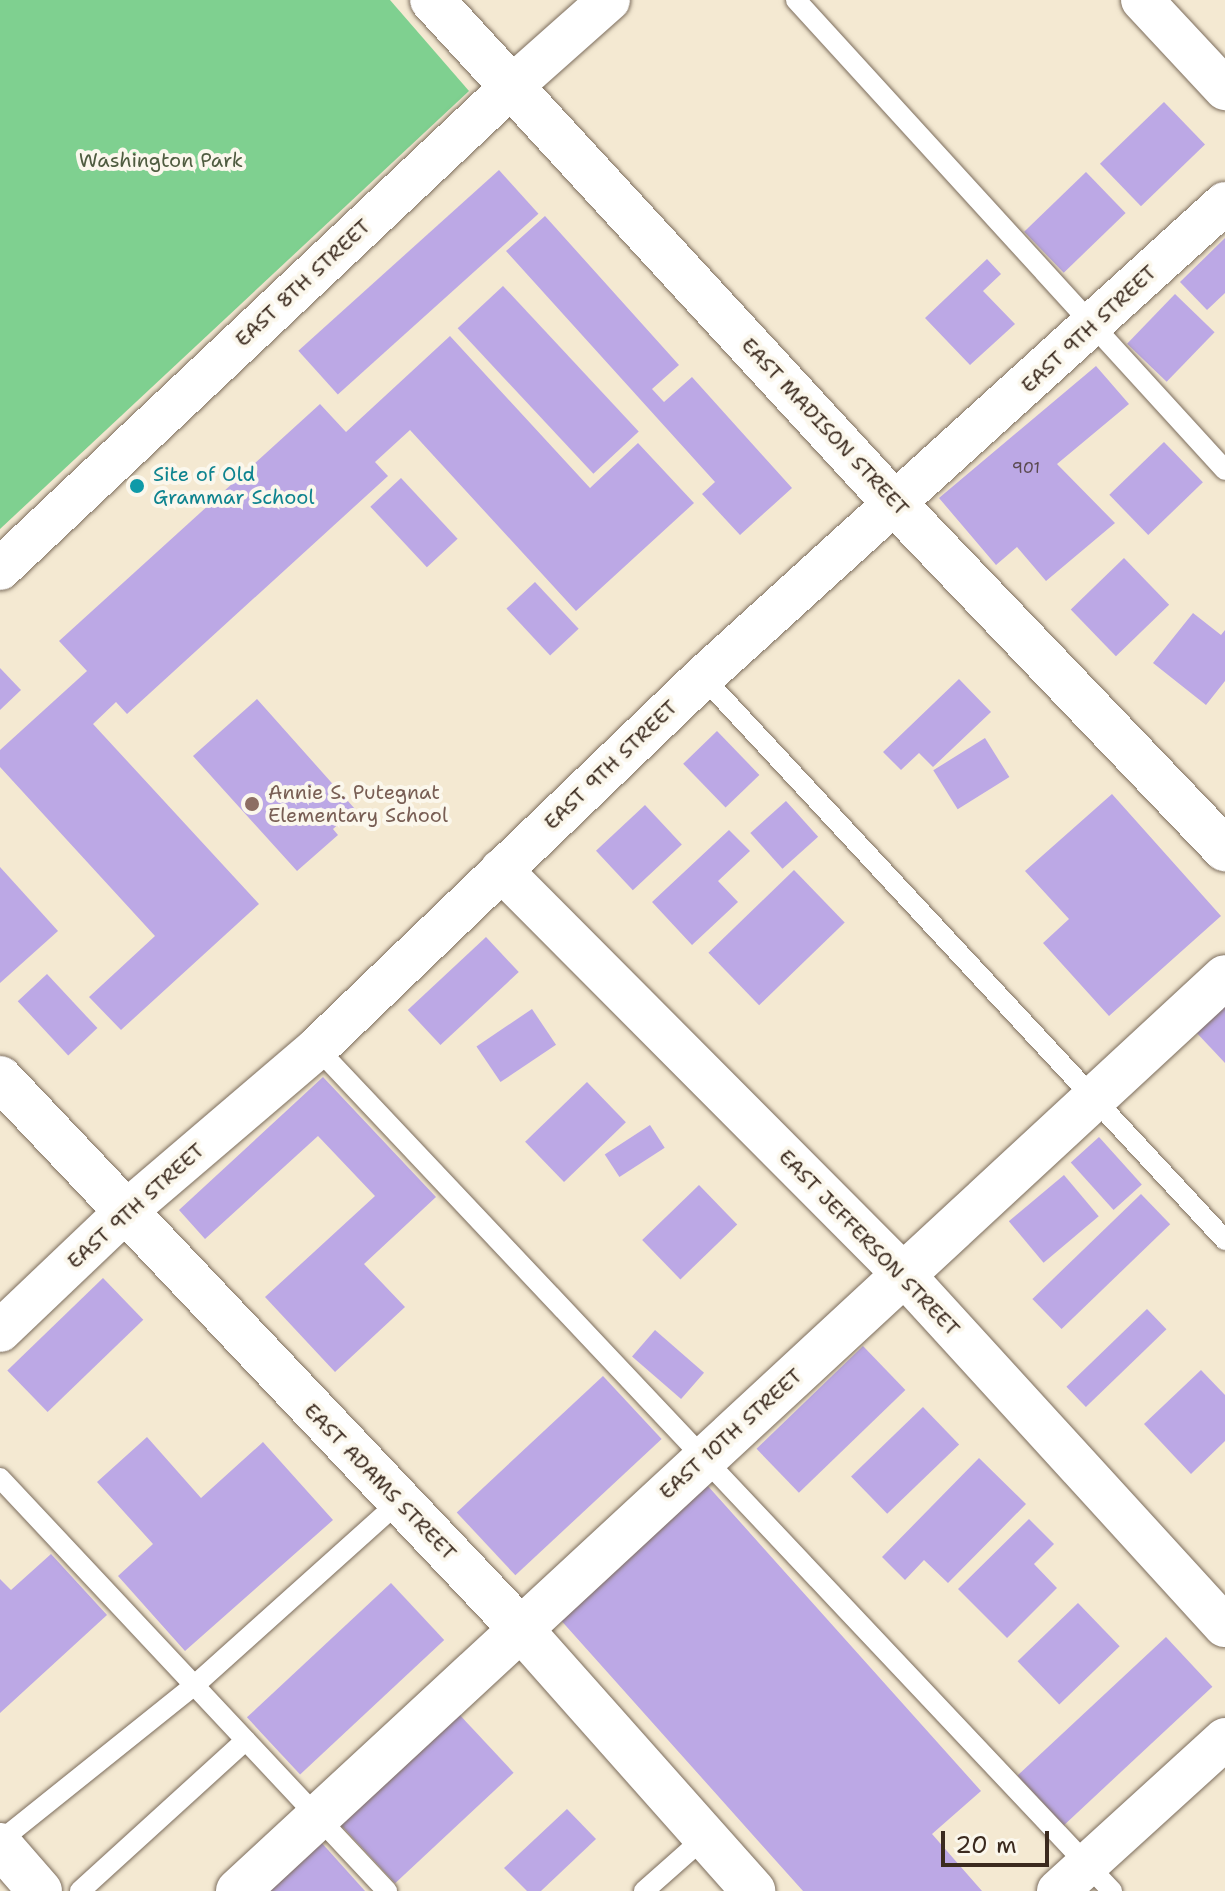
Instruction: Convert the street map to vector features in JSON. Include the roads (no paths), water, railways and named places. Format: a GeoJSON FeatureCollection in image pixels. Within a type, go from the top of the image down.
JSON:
{"type":"FeatureCollection","features":[{"type":"Feature","properties":{"kind":"street","name":"EAST MADISON STREET"},"geometry":{"type":"LineString","coordinates":[[432,0],[897,506],[1225,849]]}},
{"type":"Feature","properties":{"kind":"street","name":"EAST 8TH STREET"},"geometry":{"type":"LineString","coordinates":[[0,569],[511,87],[609,0]]}},
{"type":"Feature","properties":{"kind":"street"},"geometry":{"type":"LineString","coordinates":[[1142,0],[1225,89]]}},
{"type":"Feature","properties":{"kind":"street","name":"EAST 9TH STREET"},"geometry":{"type":"LineString","coordinates":[[0,1331],[124,1213],[317,1048],[703,677],[897,506],[1225,203]]}},
{"type":"Feature","properties":{"kind":"street","name":"EAST JEFFERSON STREET"},"geometry":{"type":"LineString","coordinates":[[501,870],[905,1276],[1225,1626]]}},
{"type":"Feature","properties":{"kind":"street","name":"EAST 10TH STREET"},"geometry":{"type":"LineString","coordinates":[[238,1891],[519,1627],[905,1276],[1225,977]]}},
{"type":"Feature","properties":{"kind":"street","name":"EAST ADAMS STREET"},"geometry":{"type":"LineString","coordinates":[[0,1078],[124,1213],[519,1627],[753,1891]]}},
{"type":"Feature","properties":{"kind":"street"},"geometry":{"type":"LineString","coordinates":[[1086,1882],[1225,1739]]}},
{"type":"Feature","properties":{"kind":"street"},"geometry":{"type":"LineString","coordinates":[[0,1843],[40,1891]]}},
{"type":"Feature","properties":{"kind":"lane"},"geometry":{"type":"LineString","coordinates":[[796,0],[1225,470]]}},
{"type":"Feature","properties":{"kind":"lane"},"geometry":{"type":"LineString","coordinates":[[703,677],[1092,1101],[1225,1240]]}},
{"type":"Feature","properties":{"kind":"lane"},"geometry":{"type":"LineString","coordinates":[[317,1048],[705,1458],[1086,1882]]}},
{"type":"Feature","properties":{"kind":"lane"},"geometry":{"type":"LineString","coordinates":[[0,1478],[387,1891]]}},
{"type":"Feature","properties":{"kind":"lane"},"geometry":{"type":"LineString","coordinates":[[0,1843],[196,1684],[399,1502]]}},
{"type":"Feature","properties":{"kind":"lane"},"geometry":{"type":"LineString","coordinates":[[80,1891],[246,1740]]}},
{"type":"Feature","properties":{"kind":"lane"},"geometry":{"type":"LineString","coordinates":[[644,1891],[705,1837]]}},
{"type":"Feature","properties":{"kind":"place","name":"Site of Old Grammar School"},"geometry":{"type":"Point","coordinates":[137,486]}},
{"type":"Feature","properties":{"kind":"place","name":"Annie S. Putegnat Elementary School"},"geometry":{"type":"Point","coordinates":[252,804]}},
{"type":"Feature","properties":{"kind":"park label","name":"Washington Park"},"geometry":{"type":"Point","coordinates":[161,160]}}]}
